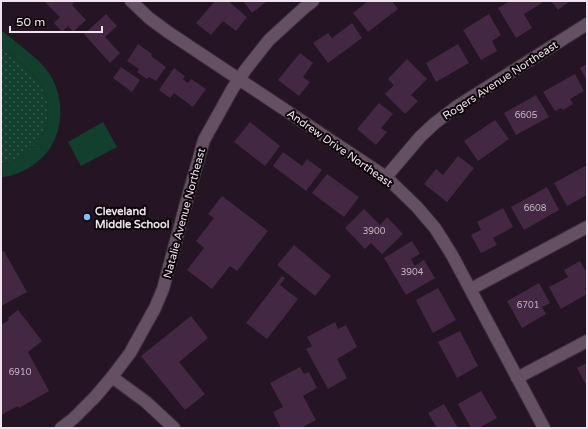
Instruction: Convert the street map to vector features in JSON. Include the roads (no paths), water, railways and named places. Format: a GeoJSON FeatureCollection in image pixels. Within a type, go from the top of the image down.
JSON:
{"type":"FeatureCollection","features":[{"type":"Feature","properties":{"kind":"street","name":"Andrew Drive Northeast"},"geometry":{"type":"LineString","coordinates":[[131,1],[162,28],[386,177],[417,207],[435,228],[452,255],[544,428]]}},
{"type":"Feature","properties":{"kind":"street","name":"Natalie Avenue Northeast"},"geometry":{"type":"LineString","coordinates":[[61,428],[73,420],[112,377],[130,353],[155,308],[164,289],[204,140],[239,79],[269,40],[313,1]]}},
{"type":"Feature","properties":{"kind":"street","name":"Rogers Avenue Northeast"},"geometry":{"type":"LineString","coordinates":[[386,177],[420,137],[456,107],[587,24]]}},
{"type":"Feature","properties":{"kind":"street"},"geometry":{"type":"LineString","coordinates":[[471,289],[587,227]]}},
{"type":"Feature","properties":{"kind":"street"},"geometry":{"type":"LineString","coordinates":[[517,378],[587,341]]}},
{"type":"Feature","properties":{"kind":"street"},"geometry":{"type":"LineString","coordinates":[[112,377],[146,402],[174,428]]}},
{"type":"Feature","properties":{"kind":"place","name":"Cleveland Middle School"},"geometry":{"type":"Point","coordinates":[87,217]}}]}
